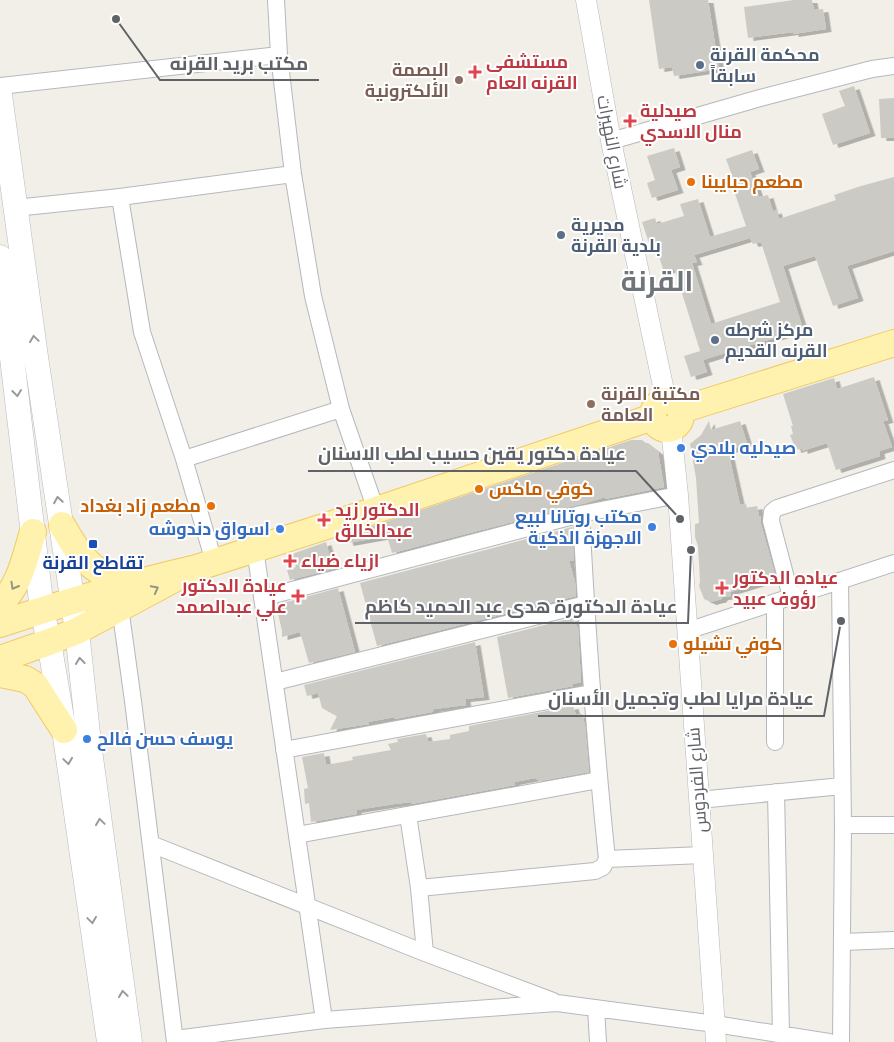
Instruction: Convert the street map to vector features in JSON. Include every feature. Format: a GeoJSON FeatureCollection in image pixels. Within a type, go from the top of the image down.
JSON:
{"type":"FeatureCollection","features":[{"type":"Feature","properties":{"kind":"main road"},"geometry":{"type":"LineString","coordinates":[[0,95],[36,357],[77,630],[89,743],[130,1042]]}},
{"type":"Feature","properties":{"kind":"main road"},"geometry":{"type":"LineString","coordinates":[[0,257],[2,288],[42,610],[64,730],[109,1042]]}},
{"type":"Feature","properties":{"kind":"main road"},"geometry":{"type":"LineString","coordinates":[[0,624],[133,583],[204,565],[255,549],[668,414],[894,343]]}},
{"type":"Feature","properties":{"kind":"main road"},"geometry":{"type":"LineString","coordinates":[[62,525],[74,547],[98,570],[133,583]]}},
{"type":"Feature","properties":{"kind":"main road"},"geometry":{"type":"LineString","coordinates":[[0,604],[7,598],[20,575],[33,532]]}},
{"type":"Feature","properties":{"kind":"main road"},"geometry":{"type":"LineString","coordinates":[[0,659],[77,630],[204,565]]}},
{"type":"Feature","properties":{"kind":"main road"},"geometry":{"type":"LineString","coordinates":[[0,674],[25,679],[35,685],[64,730]]}},
{"type":"Feature","properties":{"kind":"street"},"geometry":{"type":"LineString","coordinates":[[276,0],[279,56],[293,174],[312,296],[341,409],[376,510]]}},
{"type":"Feature","properties":{"kind":"street","name":"شارع النهيرات"},"geometry":{"type":"LineString","coordinates":[[586,0],[611,141],[668,414]]}},
{"type":"Feature","properties":{"kind":"street"},"geometry":{"type":"LineString","coordinates":[[0,86],[279,56]]}},
{"type":"Feature","properties":{"kind":"street"},"geometry":{"type":"LineString","coordinates":[[611,141],[754,100],[872,69],[894,66]]}},
{"type":"Feature","properties":{"kind":"street"},"geometry":{"type":"LineString","coordinates":[[15,208],[120,197],[293,174]]}},
{"type":"Feature","properties":{"kind":"street"},"geometry":{"type":"LineString","coordinates":[[120,197],[142,332],[184,459],[204,565]]}},
{"type":"Feature","properties":{"kind":"street"},"geometry":{"type":"LineString","coordinates":[[184,459],[341,409]]}},
{"type":"Feature","properties":{"kind":"street","name":"شارع الفردوس"},"geometry":{"type":"LineString","coordinates":[[668,414],[678,494],[716,1033]]}},
{"type":"Feature","properties":{"kind":"street"},"geometry":{"type":"LineString","coordinates":[[791,597],[771,521],[772,512],[777,508],[894,470]]}},
{"type":"Feature","properties":{"kind":"street"},"geometry":{"type":"LineString","coordinates":[[262,598],[581,514],[678,494]]}},
{"type":"Feature","properties":{"kind":"street"},"geometry":{"type":"LineString","coordinates":[[419,888],[595,871],[603,867],[607,859],[592,693],[581,514]]}},
{"type":"Feature","properties":{"kind":"street"},"geometry":{"type":"LineString","coordinates":[[255,549],[324,1020]]}},
{"type":"Feature","properties":{"kind":"street"},"geometry":{"type":"LineString","coordinates":[[687,631],[894,564]]}},
{"type":"Feature","properties":{"kind":"street"},"geometry":{"type":"LineString","coordinates":[[840,581],[843,825],[841,1042]]}},
{"type":"Feature","properties":{"kind":"street"},"geometry":{"type":"LineString","coordinates":[[775,602],[775,742]]}},
{"type":"Feature","properties":{"kind":"street"},"geometry":{"type":"LineString","coordinates":[[275,682],[586,604]]}},
{"type":"Feature","properties":{"kind":"street"},"geometry":{"type":"LineString","coordinates":[[120,607],[175,1041],[324,1020],[557,1003],[596,1008],[716,1033],[781,1034],[829,1042]]}},
{"type":"Feature","properties":{"kind":"street"},"geometry":{"type":"LineString","coordinates":[[284,750],[592,693]]}},
{"type":"Feature","properties":{"kind":"street"},"geometry":{"type":"LineString","coordinates":[[297,835],[599,780]]}},
{"type":"Feature","properties":{"kind":"street"},"geometry":{"type":"LineString","coordinates":[[699,800],[842,786]]}},
{"type":"Feature","properties":{"kind":"street"},"geometry":{"type":"LineString","coordinates":[[776,792],[781,1034]]}},
{"type":"Feature","properties":{"kind":"street"},"geometry":{"type":"LineString","coordinates":[[408,815],[419,888],[424,953]]}},
{"type":"Feature","properties":{"kind":"street"},"geometry":{"type":"LineString","coordinates":[[843,825],[894,825]]}},
{"type":"Feature","properties":{"kind":"street"},"geometry":{"type":"LineString","coordinates":[[151,844],[424,953],[557,1003]]}},
{"type":"Feature","properties":{"kind":"street"},"geometry":{"type":"LineString","coordinates":[[607,859],[703,855]]}},
{"type":"Feature","properties":{"kind":"street"},"geometry":{"type":"LineString","coordinates":[[842,942],[894,940]]}},
{"type":"Feature","properties":{"kind":"street"},"geometry":{"type":"LineString","coordinates":[[596,1008],[598,1042]]}},
{"type":"Feature","properties":{"kind":"building"},"geometry":{"type":"Polygon","coordinates":[[[649,0],[708,0],[719,69],[674,76],[672,67],[659,69],[649,0]]]}},
{"type":"Feature","properties":{"kind":"building"},"geometry":{"type":"Polygon","coordinates":[[[794,0],[812,0],[814,10],[823,9],[826,29],[748,38],[744,7],[794,0]]]}},
{"type":"Feature","properties":{"kind":"building"},"geometry":{"type":"Polygon","coordinates":[[[854,86],[870,133],[833,145],[822,114],[845,106],[839,91],[854,86]]]}},
{"type":"Feature","properties":{"kind":"building"},"geometry":{"type":"Polygon","coordinates":[[[894,98],[894,138],[881,138],[879,99],[894,98]]]}},
{"type":"Feature","properties":{"kind":"building"},"geometry":{"type":"Polygon","coordinates":[[[674,148],[680,167],[671,170],[678,190],[652,198],[647,183],[655,180],[647,156],[674,148]]]}},
{"type":"Feature","properties":{"kind":"building"},"geometry":{"type":"Polygon","coordinates":[[[752,150],[759,169],[750,172],[759,197],[768,195],[773,212],[776,210],[779,219],[836,200],[834,195],[894,177],[894,251],[847,266],[858,298],[833,306],[815,256],[783,266],[803,329],[703,360],[674,268],[664,272],[654,241],[649,243],[642,222],[655,218],[657,224],[684,216],[680,204],[698,199],[710,237],[746,226],[732,185],[735,184],[726,159],[752,150]],[[750,238],[694,255],[697,262],[692,263],[711,324],[780,302],[761,242],[753,244],[750,238]]]}},
{"type":"Feature","properties":{"kind":"building"},"geometry":{"type":"Polygon","coordinates":[[[700,351],[707,372],[691,377],[684,356],[700,351]]]}},
{"type":"Feature","properties":{"kind":"building"},"geometry":{"type":"Polygon","coordinates":[[[874,377],[888,420],[883,421],[892,447],[879,451],[880,456],[836,470],[827,443],[802,451],[802,448],[796,450],[790,435],[793,434],[791,426],[793,426],[783,394],[834,378],[837,389],[874,377]]]}},
{"type":"Feature","properties":{"kind":"building"},"geometry":{"type":"Polygon","coordinates":[[[709,421],[711,430],[740,421],[747,443],[728,451],[740,505],[746,504],[747,508],[757,506],[776,578],[730,592],[731,596],[711,602],[704,599],[699,586],[698,546],[695,537],[695,524],[699,523],[696,478],[690,444],[701,435],[709,421]]]}},
{"type":"Feature","properties":{"kind":"building"},"geometry":{"type":"Polygon","coordinates":[[[631,440],[642,440],[658,452],[664,487],[605,499],[605,497],[392,553],[387,536],[348,543],[346,535],[631,440]]]}},
{"type":"Feature","properties":{"kind":"building"},"geometry":{"type":"Polygon","coordinates":[[[572,527],[574,560],[569,561],[575,582],[576,596],[377,646],[360,583],[572,527]]]}},
{"type":"Feature","properties":{"kind":"building"},"geometry":{"type":"Polygon","coordinates":[[[326,542],[333,569],[290,580],[287,570],[296,567],[292,554],[326,542]]]}},
{"type":"Feature","properties":{"kind":"building"},"geometry":{"type":"Polygon","coordinates":[[[338,588],[355,652],[309,663],[300,632],[282,637],[276,605],[338,588]]]}},
{"type":"Feature","properties":{"kind":"building"},"geometry":{"type":"Polygon","coordinates":[[[572,618],[578,628],[581,682],[573,684],[573,686],[508,698],[497,637],[572,618]]]}},
{"type":"Feature","properties":{"kind":"building"},"geometry":{"type":"Polygon","coordinates":[[[475,642],[484,697],[465,699],[466,705],[434,709],[432,712],[394,719],[394,717],[368,722],[369,724],[330,730],[337,716],[322,708],[318,693],[307,696],[304,685],[475,642]]]}},
{"type":"Feature","properties":{"kind":"building"},"geometry":{"type":"Polygon","coordinates":[[[573,706],[576,715],[582,714],[585,725],[589,772],[540,781],[535,778],[514,782],[515,785],[411,804],[411,802],[356,810],[357,814],[311,822],[309,803],[305,804],[304,789],[308,788],[302,757],[324,753],[326,765],[353,760],[352,757],[391,750],[388,744],[398,742],[397,739],[426,734],[428,742],[450,739],[450,735],[469,731],[469,726],[573,706]]]}},
{"type":"Feature","properties":{"kind":"place","name":"مكتب بريد القرنه"},"geometry":{"type":"Point","coordinates":[116,19]}},
{"type":"Feature","properties":{"kind":"place","name":"محكمة القرنة سابقاً"},"geometry":{"type":"Point","coordinates":[700,65]}},
{"type":"Feature","properties":{"kind":"place","name":"مستشفى القرنه العام"},"geometry":{"type":"Point","coordinates":[475,72]}},
{"type":"Feature","properties":{"kind":"place","name":"البصمة الألكترونية"},"geometry":{"type":"Point","coordinates":[459,80]}},
{"type":"Feature","properties":{"kind":"place","name":"صيدلية منال الاسدي"},"geometry":{"type":"Point","coordinates":[630,121]}},
{"type":"Feature","properties":{"kind":"place","name":"مطعم حبايبنا"},"geometry":{"type":"Point","coordinates":[691,182]}},
{"type":"Feature","properties":{"kind":"place","name":"مديرية بلدية القرنة"},"geometry":{"type":"Point","coordinates":[561,235]}},
{"type":"Feature","properties":{"kind":"place","name":"مركز شرطه القرنه القديم"},"geometry":{"type":"Point","coordinates":[715,340]}},
{"type":"Feature","properties":{"kind":"place","name":"مكتبة القرنة العامة"},"geometry":{"type":"Point","coordinates":[591,404]}},
{"type":"Feature","properties":{"kind":"place","name":"صيدليه بلادي"},"geometry":{"type":"Point","coordinates":[681,448]}},
{"type":"Feature","properties":{"kind":"place","name":"كوفي ماكس"},"geometry":{"type":"Point","coordinates":[479,489]}},
{"type":"Feature","properties":{"kind":"place","name":"مطعم زاد بغداد"},"geometry":{"type":"Point","coordinates":[211,506]}},
{"type":"Feature","properties":{"kind":"place","name":"عيادة دكتور يقين حسيب لطب الاسنان"},"geometry":{"type":"Point","coordinates":[680,519]}},
{"type":"Feature","properties":{"kind":"place","name":"الدكتور زيد عبدالخالق"},"geometry":{"type":"Point","coordinates":[324,520]}},
{"type":"Feature","properties":{"kind":"place","name":"مكتب روتانا لبيع الاجهزة الذكية"},"geometry":{"type":"Point","coordinates":[652,527]}},
{"type":"Feature","properties":{"kind":"place","name":"اسواق دندوشه"},"geometry":{"type":"Point","coordinates":[280,529]}},
{"type":"Feature","properties":{"kind":"place","name":"تقاطع القرنة"},"geometry":{"type":"Point","coordinates":[93,544]}},
{"type":"Feature","properties":{"kind":"place","name":"عيادة الدكتورة هدى عبد الحميد كاظم"},"geometry":{"type":"Point","coordinates":[691,550]}},
{"type":"Feature","properties":{"kind":"place","name":"ازياء ضياء"},"geometry":{"type":"Point","coordinates":[290,561]}},
{"type":"Feature","properties":{"kind":"place","name":"عياده الدكتور رؤوف عبيد"},"geometry":{"type":"Point","coordinates":[722,588]}},
{"type":"Feature","properties":{"kind":"place","name":"عيادة الدكتور علي عبدالصمد"},"geometry":{"type":"Point","coordinates":[298,596]}},
{"type":"Feature","properties":{"kind":"place","name":"عيادة مرايا لطب وتجميل الأسنان"},"geometry":{"type":"Point","coordinates":[841,621]}},
{"type":"Feature","properties":{"kind":"place","name":"كوفي تشيلو"},"geometry":{"type":"Point","coordinates":[673,644]}},
{"type":"Feature","properties":{"kind":"place","name":"يوسف حسن فالح"},"geometry":{"type":"Point","coordinates":[87,739]}},
{"type":"Feature","properties":{"kind":"district","name":"القرنة"},"geometry":{"type":"Point","coordinates":[657,281]}}]}
